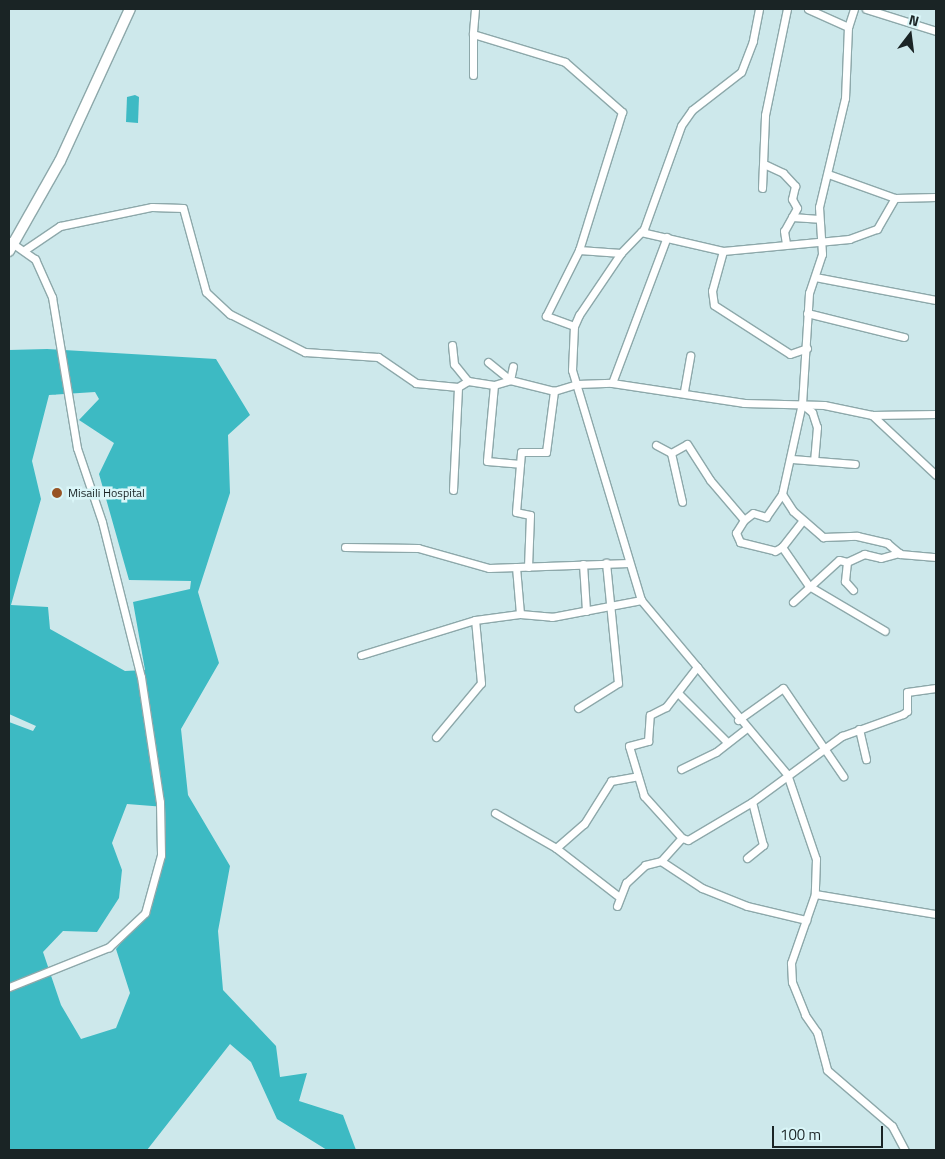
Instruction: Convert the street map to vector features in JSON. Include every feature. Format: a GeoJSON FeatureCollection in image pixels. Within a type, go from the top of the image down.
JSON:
{"type":"FeatureCollection","features":[{"type":"Feature","properties":{"kind":"main road"},"geometry":{"type":"LineString","coordinates":[[10,245],[91,99],[130,9]]}},
{"type":"Feature","properties":{"kind":"street"},"geometry":{"type":"LineString","coordinates":[[473,75],[470,58],[475,9]]}},
{"type":"Feature","properties":{"kind":"street"},"geometry":{"type":"LineString","coordinates":[[759,9],[753,41],[741,72],[692,110],[681,126],[642,232],[621,253],[574,326],[572,370],[641,600],[697,667],[745,729],[786,774],[816,859],[815,894],[792,963],[792,982],[805,1015],[817,1032],[822,1062],[872,1113],[896,1130],[904,1150]]}},
{"type":"Feature","properties":{"kind":"street"},"geometry":{"type":"LineString","coordinates":[[762,188],[765,115],[787,9]]}},
{"type":"Feature","properties":{"kind":"street"},"geometry":{"type":"LineString","coordinates":[[808,9],[848,27]]}},
{"type":"Feature","properties":{"kind":"street"},"geometry":{"type":"LineString","coordinates":[[803,520],[782,547],[775,551],[740,542],[736,532],[744,520],[753,513],[766,517],[782,494],[792,458],[792,440],[802,403],[807,348],[807,313],[822,254],[818,240],[819,219],[846,98],[848,27],[854,9]]}},
{"type":"Feature","properties":{"kind":"street"},"geometry":{"type":"LineString","coordinates":[[866,9],[936,31]]}},
{"type":"Feature","properties":{"kind":"street"},"geometry":{"type":"LineString","coordinates":[[473,34],[565,62],[622,112],[579,250],[546,316],[574,326]]}},
{"type":"Feature","properties":{"kind":"street"},"geometry":{"type":"LineString","coordinates":[[764,164],[783,173],[795,186],[792,217],[784,231],[786,244]]}},
{"type":"Feature","properties":{"kind":"street"},"geometry":{"type":"LineString","coordinates":[[828,174],[895,198],[936,197]]}},
{"type":"Feature","properties":{"kind":"street"},"geometry":{"type":"LineString","coordinates":[[642,232],[723,251],[818,240],[849,240],[877,229],[895,198]]}},
{"type":"Feature","properties":{"kind":"street"},"geometry":{"type":"LineString","coordinates":[[10,245],[26,249],[39,244],[60,226],[152,207],[183,208],[206,292],[230,314],[305,352],[378,357],[416,383],[458,388],[468,381]]}},
{"type":"Feature","properties":{"kind":"street"},"geometry":{"type":"LineString","coordinates":[[792,217],[819,219]]}},
{"type":"Feature","properties":{"kind":"street"},"geometry":{"type":"LineString","coordinates":[[612,383],[667,237]]}},
{"type":"Feature","properties":{"kind":"street"},"geometry":{"type":"LineString","coordinates":[[9,987],[109,947],[145,913],[161,855],[160,802],[141,677],[102,522],[77,448],[52,298],[26,249]]}},
{"type":"Feature","properties":{"kind":"street"},"geometry":{"type":"LineString","coordinates":[[579,250],[621,253]]}},
{"type":"Feature","properties":{"kind":"street"},"geometry":{"type":"LineString","coordinates":[[723,251],[712,291],[714,305],[790,354],[807,348]]}},
{"type":"Feature","properties":{"kind":"street"},"geometry":{"type":"LineString","coordinates":[[815,277],[936,300]]}},
{"type":"Feature","properties":{"kind":"street"},"geometry":{"type":"LineString","coordinates":[[807,313],[904,337]]}},
{"type":"Feature","properties":{"kind":"street"},"geometry":{"type":"LineString","coordinates":[[452,346],[454,364],[468,381],[494,385],[510,380]]}},
{"type":"Feature","properties":{"kind":"street"},"geometry":{"type":"LineString","coordinates":[[684,391],[690,356]]}},
{"type":"Feature","properties":{"kind":"street"},"geometry":{"type":"LineString","coordinates":[[488,362],[510,380],[554,391],[576,384],[612,383],[684,391],[744,403],[802,403],[872,415],[936,414]]}},
{"type":"Feature","properties":{"kind":"street"},"geometry":{"type":"LineString","coordinates":[[510,380],[513,366]]}},
{"type":"Feature","properties":{"kind":"street"},"geometry":{"type":"LineString","coordinates":[[494,385],[487,461],[520,464]]}},
{"type":"Feature","properties":{"kind":"street"},"geometry":{"type":"LineString","coordinates":[[453,490],[458,388]]}},
{"type":"Feature","properties":{"kind":"street"},"geometry":{"type":"LineString","coordinates":[[528,567],[530,515],[516,512],[521,452],[546,452],[554,391]]}},
{"type":"Feature","properties":{"kind":"street"},"geometry":{"type":"LineString","coordinates":[[802,403],[812,412],[817,427],[814,460]]}},
{"type":"Feature","properties":{"kind":"street"},"geometry":{"type":"LineString","coordinates":[[872,415],[936,475]]}},
{"type":"Feature","properties":{"kind":"street"},"geometry":{"type":"LineString","coordinates":[[671,453],[687,444],[710,480],[744,520]]}},
{"type":"Feature","properties":{"kind":"street"},"geometry":{"type":"LineString","coordinates":[[656,445],[671,453],[682,502]]}},
{"type":"Feature","properties":{"kind":"street"},"geometry":{"type":"LineString","coordinates":[[792,458],[855,464]]}},
{"type":"Feature","properties":{"kind":"street"},"geometry":{"type":"LineString","coordinates":[[782,494],[803,520],[824,537],[867,538],[887,543],[900,554]]}},
{"type":"Feature","properties":{"kind":"street"},"geometry":{"type":"LineString","coordinates":[[345,546],[418,548],[489,568],[629,562]]}},
{"type":"Feature","properties":{"kind":"street"},"geometry":{"type":"LineString","coordinates":[[782,547],[808,586],[885,631]]}},
{"type":"Feature","properties":{"kind":"street"},"geometry":{"type":"LineString","coordinates":[[793,602],[808,586],[839,560],[847,562],[864,554],[881,558],[900,554],[936,557]]}},
{"type":"Feature","properties":{"kind":"street"},"geometry":{"type":"LineString","coordinates":[[847,562],[845,582],[852,590]]}},
{"type":"Feature","properties":{"kind":"street"},"geometry":{"type":"LineString","coordinates":[[578,708],[618,683],[610,636],[612,607],[606,563]]}},
{"type":"Feature","properties":{"kind":"street"},"geometry":{"type":"LineString","coordinates":[[583,564],[586,611]]}},
{"type":"Feature","properties":{"kind":"street"},"geometry":{"type":"LineString","coordinates":[[516,567],[520,614]]}},
{"type":"Feature","properties":{"kind":"street"},"geometry":{"type":"LineString","coordinates":[[361,655],[475,620],[520,614],[552,617],[641,600]]}},
{"type":"Feature","properties":{"kind":"street"},"geometry":{"type":"LineString","coordinates":[[436,737],[481,683],[475,620]]}},
{"type":"Feature","properties":{"kind":"street"},"geometry":{"type":"LineString","coordinates":[[697,667],[678,693],[650,715],[648,741],[629,746],[638,776],[657,815],[669,820],[682,838],[688,840],[752,802],[786,774],[826,747],[859,729],[907,711],[907,692],[936,688]]}},
{"type":"Feature","properties":{"kind":"street"},"geometry":{"type":"LineString","coordinates":[[738,720],[783,688],[826,747],[843,776]]}},
{"type":"Feature","properties":{"kind":"street"},"geometry":{"type":"LineString","coordinates":[[678,693],[727,742]]}},
{"type":"Feature","properties":{"kind":"street"},"geometry":{"type":"LineString","coordinates":[[681,768],[727,742],[745,729]]}},
{"type":"Feature","properties":{"kind":"street"},"geometry":{"type":"LineString","coordinates":[[859,729],[866,759]]}},
{"type":"Feature","properties":{"kind":"street"},"geometry":{"type":"LineString","coordinates":[[556,848],[584,824],[611,781],[638,776]]}},
{"type":"Feature","properties":{"kind":"street"},"geometry":{"type":"LineString","coordinates":[[747,858],[763,845],[752,802]]}},
{"type":"Feature","properties":{"kind":"street"},"geometry":{"type":"LineString","coordinates":[[495,813],[556,848],[618,896]]}},
{"type":"Feature","properties":{"kind":"street"},"geometry":{"type":"LineString","coordinates":[[618,906],[618,896],[645,865],[661,861],[682,838]]}},
{"type":"Feature","properties":{"kind":"street"},"geometry":{"type":"LineString","coordinates":[[661,861],[702,888],[748,906],[806,920]]}},
{"type":"Feature","properties":{"kind":"street"},"geometry":{"type":"LineString","coordinates":[[815,894],[936,914]]}},
{"type":"Feature","properties":{"kind":"shaded area"},"geometry":{"type":"Polygon","coordinates":[[[135,95],[139,97],[138,123],[126,122],[127,97],[135,95]]]}},
{"type":"Feature","properties":{"kind":"shaded area"},"geometry":{"type":"Polygon","coordinates":[[[47,349],[216,359],[250,415],[228,435],[230,493],[198,592],[219,663],[181,729],[188,795],[230,866],[218,931],[223,990],[276,1046],[280,1077],[307,1073],[299,1101],[343,1115],[356,1150],[327,1150],[277,1119],[251,1062],[230,1044],[147,1150],[9,1150],[9,722],[33,731],[36,726],[9,714],[9,350],[47,349]],[[95,392],[49,395],[32,461],[41,499],[11,605],[48,607],[50,629],[125,671],[145,670],[133,602],[190,589],[191,581],[129,580],[99,474],[114,443],[79,420],[99,399],[95,392]],[[127,804],[112,843],[122,870],[119,898],[97,932],[63,931],[43,952],[61,1005],[81,1039],[116,1028],[130,993],[116,949],[149,910],[166,840],[165,807],[127,804]]]}},
{"type":"Feature","properties":{"kind":"place","name":"Misaili Hospital"},"geometry":{"type":"Point","coordinates":[57,493]}}]}
